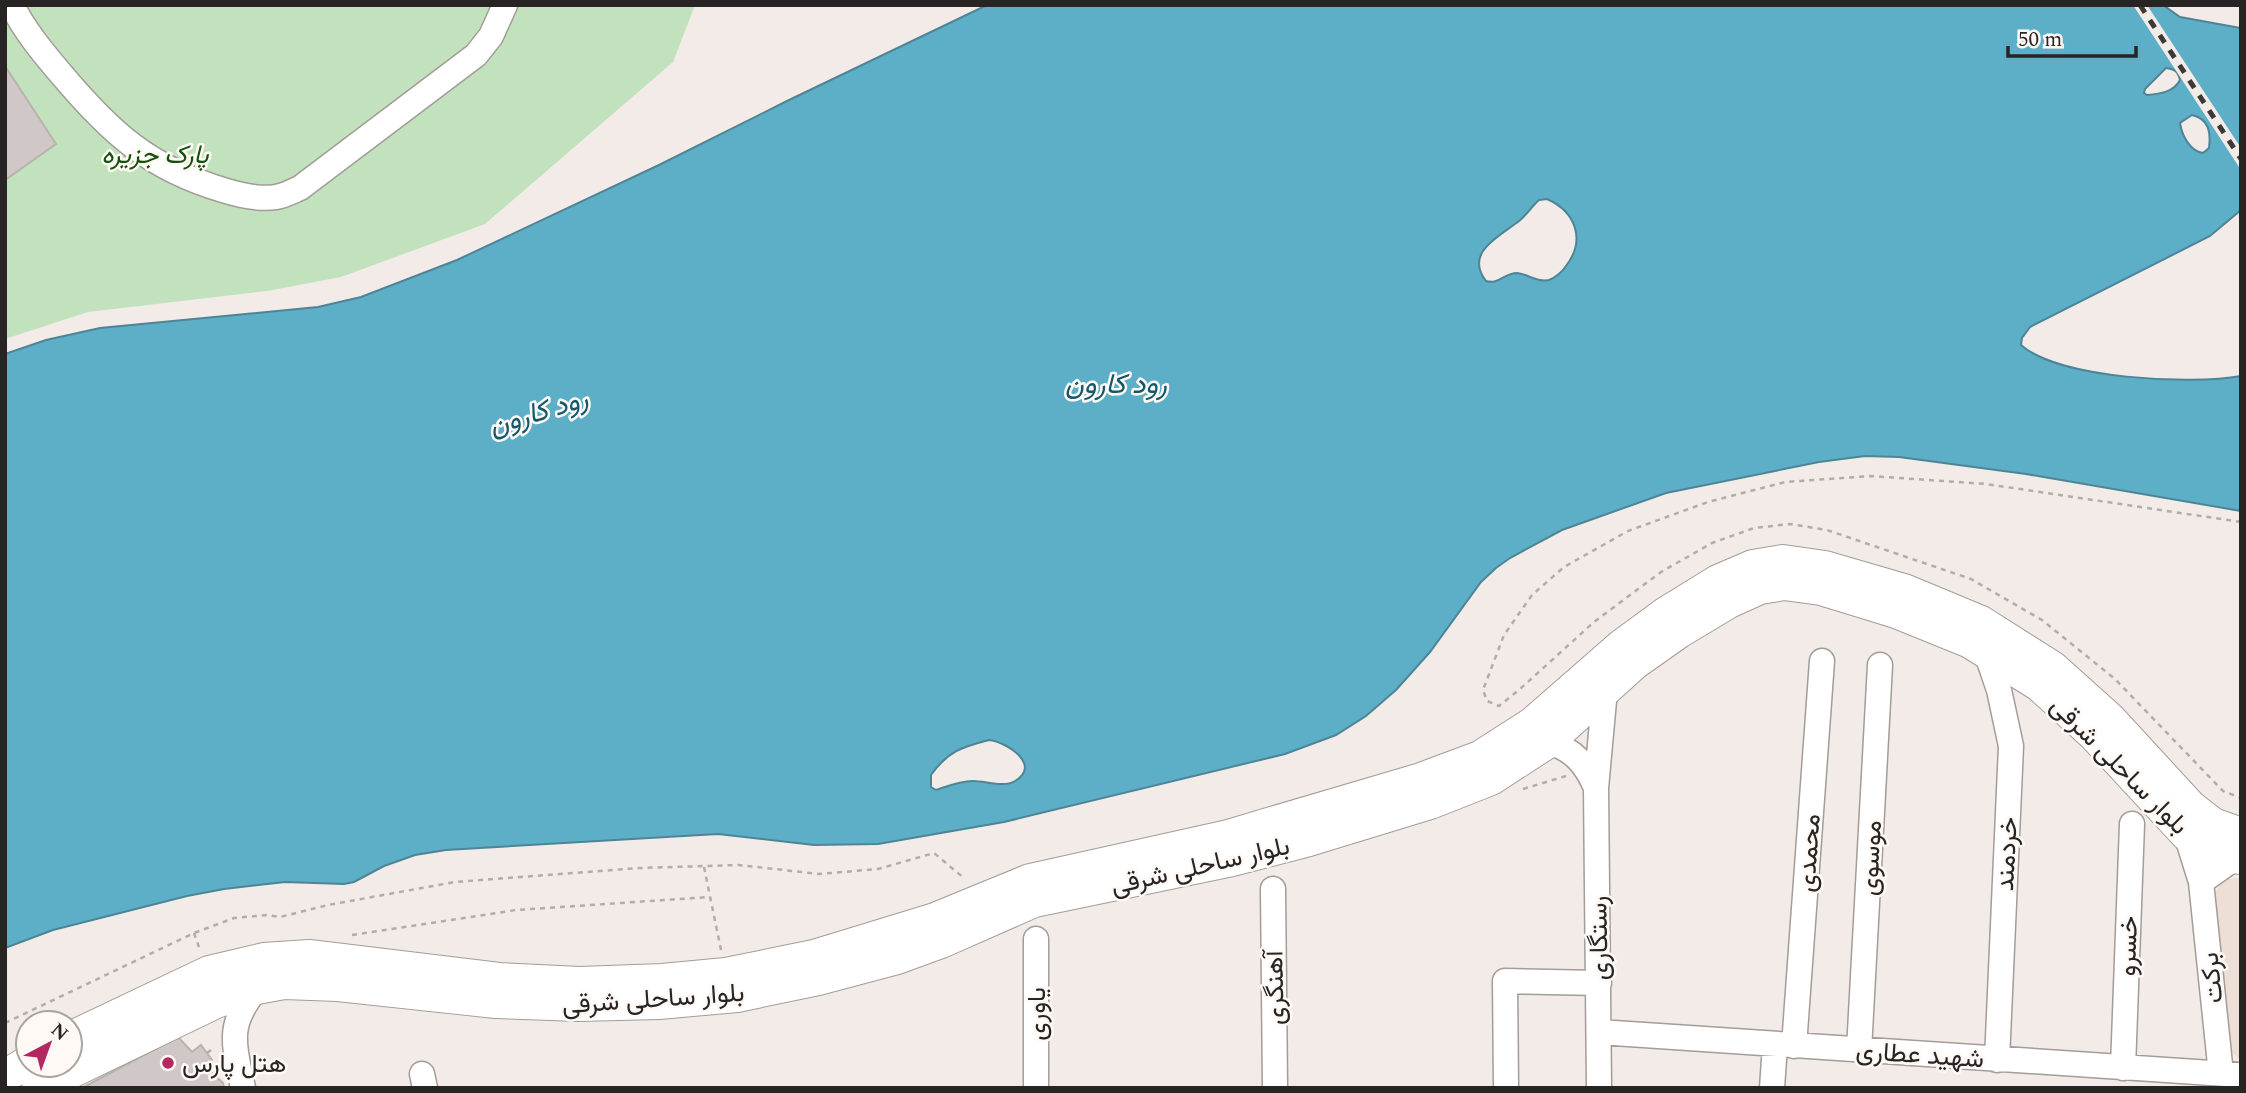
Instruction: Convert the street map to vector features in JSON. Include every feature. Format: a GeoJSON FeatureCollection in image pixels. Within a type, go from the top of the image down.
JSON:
{"type":"FeatureCollection","features":[{"type":"Feature","properties":{"kind":"main road","name":"بلوار ساحلی شرقی"},"geometry":{"type":"LineString","coordinates":[[37,1088],[216,1002],[257,988],[284,983],[338,985],[496,1002],[578,1005],[659,1003],[737,996],[818,979],[897,958],[941,942],[1030,880],[1228,836],[1422,779],[1480,757],[1533,723],[1621,646],[1666,613],[1718,581],[1753,566],[1783,561],[1825,567],[1904,590],[1982,622],[2052,667],[2111,720],[2191,807],[2239,850]]}},
{"type":"Feature","properties":{"kind":"main road","name":"بلوار ساحلی شرقی"},"geometry":{"type":"LineString","coordinates":[[84,1031],[208,972],[264,959],[309,956],[499,979],[580,983],[726,974],[814,956],[1005,897],[1034,901],[1309,840],[1430,803],[1491,779],[1548,741],[1635,663],[1679,632],[1729,602],[1760,588],[1784,584],[1821,589],[1896,612],[1970,642],[2039,685],[2095,736],[2186,834],[2202,845],[2239,850]]}},
{"type":"Feature","properties":{"kind":"street"},"geometry":{"type":"LineString","coordinates":[[12,5],[18,18],[52,64],[89,107],[117,135],[148,158],[207,185],[245,196],[276,197],[300,187],[476,55],[491,36],[505,5]]}},
{"type":"Feature","properties":{"kind":"street","name":"خردمند"},"geometry":{"type":"LineString","coordinates":[[1986,652],[2011,746],[1997,1060]]}},
{"type":"Feature","properties":{"kind":"street","name":"محمدی"},"geometry":{"type":"LineString","coordinates":[[1772,1088],[1784,1045],[1822,661]]}},
{"type":"Feature","properties":{"kind":"street","name":"موسوی"},"geometry":{"type":"LineString","coordinates":[[1859,1050],[1880,665]]}},
{"type":"Feature","properties":{"kind":"street","name":"رستگاری"},"geometry":{"type":"LineString","coordinates":[[1599,1088],[1596,788],[1605,690]]}},
{"type":"Feature","properties":{"kind":"street"},"geometry":{"type":"LineString","coordinates":[[1548,741],[1566,749],[1581,761],[1596,788]]}},
{"type":"Feature","properties":{"kind":"street","name":"خسرو"},"geometry":{"type":"LineString","coordinates":[[2123,1068],[2132,824]]}},
{"type":"Feature","properties":{"kind":"street","name":"برکت"},"geometry":{"type":"LineString","coordinates":[[2186,834],[2201,882],[2231,1075]]}},
{"type":"Feature","properties":{"kind":"street"},"geometry":{"type":"LineString","coordinates":[[2201,882],[2239,850]]}},
{"type":"Feature","properties":{"kind":"street","name":"آهنگری"},"geometry":{"type":"LineString","coordinates":[[1273,889],[1275,1088]]}},
{"type":"Feature","properties":{"kind":"street","name":"یاوری"},"geometry":{"type":"LineString","coordinates":[[1036,939],[1036,1088]]}},
{"type":"Feature","properties":{"kind":"street"},"geometry":{"type":"LineString","coordinates":[[1506,1088],[1505,981],[1599,983]]}},
{"type":"Feature","properties":{"kind":"street"},"geometry":{"type":"LineString","coordinates":[[243,1088],[234,1043],[236,1022],[244,1004],[257,988]]}},
{"type":"Feature","properties":{"kind":"street"},"geometry":{"type":"LineString","coordinates":[[179,1018],[195,1017],[211,1021],[224,1030],[234,1043]]}},
{"type":"Feature","properties":{"kind":"street","name":"شهید عطاری"},"geometry":{"type":"LineString","coordinates":[[1599,1032],[2231,1075]]}},
{"type":"Feature","properties":{"kind":"path"},"geometry":{"type":"LineString","coordinates":[[5,1023],[194,933],[233,918],[267,915],[279,917],[328,905],[455,882],[639,868],[740,865],[819,874],[878,869],[934,853],[1005,897]]}},
{"type":"Feature","properties":{"kind":"path"},"geometry":{"type":"LineString","coordinates":[[704,866],[726,974]]}},
{"type":"Feature","properties":{"kind":"path"},"geometry":{"type":"LineString","coordinates":[[344,937],[516,910],[710,897]]}},
{"type":"Feature","properties":{"kind":"shaded area"},"geometry":{"type":"Polygon","coordinates":[[[2241,878],[2241,1061],[2231,1051],[2212,898],[2224,879],[2241,878]]]}},
{"type":"Feature","properties":{"kind":"green space","name":"پارک جزیره"},"geometry":{"type":"Polygon","coordinates":[[[5,5],[695,5],[673,62],[485,224],[341,277],[267,291],[88,312],[5,339],[5,5]]]}},
{"type":"Feature","properties":{"kind":"water","name":"رود کارون"},"geometry":{"type":"Polygon","coordinates":[[[987,5],[2163,5],[2180,17],[2241,28],[2241,210],[2210,236],[2030,327],[2022,338],[2021,345],[2039,356],[2064,365],[2127,377],[2191,380],[2241,376],[2241,511],[2026,474],[1899,457],[1865,456],[1819,462],[1666,493],[1562,530],[1510,558],[1481,582],[1430,652],[1396,690],[1366,716],[1336,735],[1285,754],[1004,822],[878,844],[814,845],[718,834],[446,850],[415,855],[344,884],[285,882],[187,896],[53,930],[5,948],[5,354],[46,340],[100,328],[318,307],[361,297],[457,260],[987,5]],[[2166,68],[2144,93],[2147,95],[2166,92],[2180,80],[2174,70],[2166,68]],[[2192,115],[2180,123],[2185,138],[2194,149],[2203,153],[2209,148],[2209,132],[2202,120],[2192,115]],[[1547,199],[1539,200],[1522,219],[1485,248],[1479,263],[1486,281],[1491,282],[1517,273],[1549,280],[1566,266],[1576,246],[1575,228],[1565,211],[1547,199]],[[989,740],[963,748],[943,760],[931,775],[931,787],[936,790],[973,781],[1011,783],[1022,775],[1025,768],[1019,755],[996,742],[989,740]]]}},
{"type":"Feature","properties":{"kind":"pier"},"geometry":{"type":"Polygon","coordinates":[[[2133,5],[2147,5],[2241,148],[2241,170],[2133,5]]]}},
{"type":"Feature","properties":{"kind":"building"},"geometry":{"type":"Polygon","coordinates":[[[5,66],[56,144],[5,180],[5,66]]]}},
{"type":"Feature","properties":{"kind":"building","name":"هتل پارس"},"geometry":{"type":"Polygon","coordinates":[[[178,1037],[192,1052],[201,1045],[212,1060],[205,1066],[223,1083],[224,1088],[82,1088],[178,1037]]]}},
{"type":"Feature","properties":{"kind":"railway"},"geometry":{"type":"LineString","coordinates":[[2140,5],[2241,159]]}},
{"type":"Feature","properties":{"kind":"place","name":"هتل پارس"},"geometry":{"type":"Point","coordinates":[168,1063]}}]}
